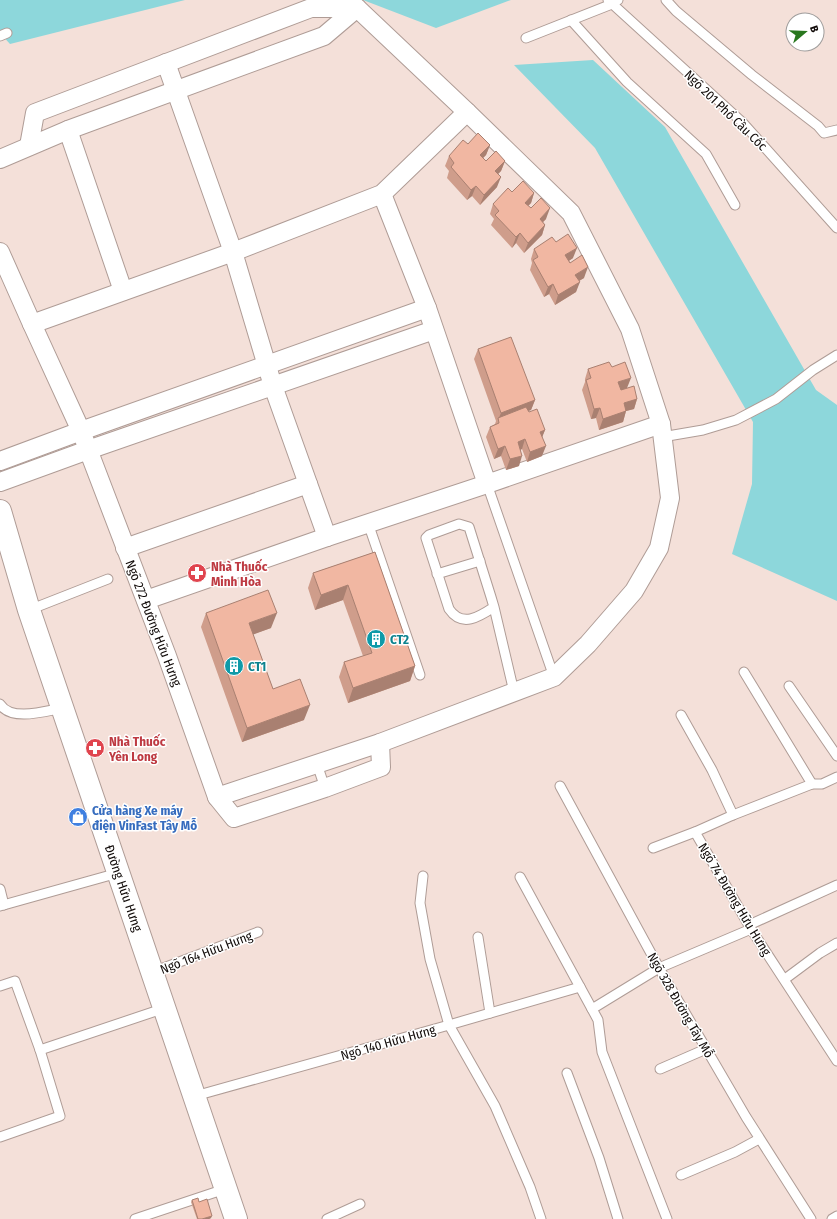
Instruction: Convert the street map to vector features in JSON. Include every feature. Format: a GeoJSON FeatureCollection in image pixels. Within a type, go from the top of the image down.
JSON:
{"type":"FeatureCollection","features":[{"type":"Feature","properties":{"kind":"main road","name":"Đường Hữu Hưng"},"geometry":{"type":"LineString","coordinates":[[0,511],[29,610],[236,1219]]}},
{"type":"Feature","properties":{"kind":"street"},"geometry":{"type":"LineString","coordinates":[[29,146],[35,113],[311,8],[357,8],[571,213],[630,329],[662,430],[670,498],[659,548],[634,591],[588,644],[554,677],[380,743],[217,797]]}},
{"type":"Feature","properties":{"kind":"street"},"geometry":{"type":"LineString","coordinates":[[0,159],[68,130],[324,36],[357,8]]}},
{"type":"Feature","properties":{"kind":"street"},"geometry":{"type":"LineString","coordinates":[[166,63],[232,252],[272,386],[327,537]]}},
{"type":"Feature","properties":{"kind":"street"},"geometry":{"type":"LineString","coordinates":[[32,324],[232,252],[382,194],[467,112]]}},
{"type":"Feature","properties":{"kind":"street"},"geometry":{"type":"LineString","coordinates":[[68,130],[123,291]]}},
{"type":"Feature","properties":{"kind":"street"},"geometry":{"type":"LineString","coordinates":[[382,194],[427,308],[487,484]]}},
{"type":"Feature","properties":{"kind":"street","name":"Ngõ 272 Đường Hữu Hưng"},"geometry":{"type":"LineString","coordinates":[[0,252],[81,431],[167,656],[217,797],[234,818],[325,788]]}},
{"type":"Feature","properties":{"kind":"street"},"geometry":{"type":"LineString","coordinates":[[0,462],[81,431],[427,308]]}},
{"type":"Feature","properties":{"kind":"street"},"geometry":{"type":"LineString","coordinates":[[0,482],[434,330]]}},
{"type":"Feature","properties":{"kind":"street"},"geometry":{"type":"LineString","coordinates":[[146,600],[368,523],[487,484],[662,430]]}},
{"type":"Feature","properties":{"kind":"street"},"geometry":{"type":"LineString","coordinates":[[125,548],[308,484]]}},
{"type":"Feature","properties":{"kind":"street"},"geometry":{"type":"LineString","coordinates":[[325,788],[381,767],[380,743]]}},
{"type":"Feature","properties":{"kind":"lane"},"geometry":{"type":"LineString","coordinates":[[666,0],[676,11],[752,75],[818,126],[824,133],[837,130]]}},
{"type":"Feature","properties":{"kind":"lane"},"geometry":{"type":"LineString","coordinates":[[526,38],[613,1]]}},
{"type":"Feature","properties":{"kind":"lane","name":"Ngõ 201 Phố Cầu Cốc"},"geometry":{"type":"LineString","coordinates":[[613,1],[742,122],[837,228]]}},
{"type":"Feature","properties":{"kind":"lane"},"geometry":{"type":"LineString","coordinates":[[571,20],[627,82],[706,154],[735,205]]}},
{"type":"Feature","properties":{"kind":"lane"},"geometry":{"type":"LineString","coordinates":[[662,430],[703,430],[736,420],[776,399],[813,370],[837,355]]}},
{"type":"Feature","properties":{"kind":"lane"},"geometry":{"type":"LineString","coordinates":[[487,484],[554,677]]}},
{"type":"Feature","properties":{"kind":"lane"},"geometry":{"type":"LineString","coordinates":[[368,523],[420,675]]}},
{"type":"Feature","properties":{"kind":"lane"},"geometry":{"type":"LineString","coordinates":[[494,607],[481,616],[468,620],[454,616],[449,610],[426,538],[459,524],[469,527],[494,607],[514,692]]}},
{"type":"Feature","properties":{"kind":"lane"},"geometry":{"type":"LineString","coordinates":[[437,574],[480,561]]}},
{"type":"Feature","properties":{"kind":"lane"},"geometry":{"type":"LineString","coordinates":[[29,610],[108,579]]}},
{"type":"Feature","properties":{"kind":"lane"},"geometry":{"type":"LineString","coordinates":[[744,672],[812,784]]}},
{"type":"Feature","properties":{"kind":"lane"},"geometry":{"type":"LineString","coordinates":[[789,686],[837,756]]}},
{"type":"Feature","properties":{"kind":"lane"},"geometry":{"type":"LineString","coordinates":[[0,704],[3,709],[20,715],[63,708]]}},
{"type":"Feature","properties":{"kind":"lane"},"geometry":{"type":"LineString","coordinates":[[681,715],[712,770],[733,815]]}},
{"type":"Feature","properties":{"kind":"lane"},"geometry":{"type":"LineString","coordinates":[[317,764],[325,788]]}},
{"type":"Feature","properties":{"kind":"lane","name":"Ngõ 74 Đường Hữu Hưng"},"geometry":{"type":"LineString","coordinates":[[837,777],[822,784],[812,784],[733,815],[695,832],[750,927],[837,1061]]}},
{"type":"Feature","properties":{"kind":"lane","name":"Ngõ 328 Đường Tây Mỗ"},"geometry":{"type":"LineString","coordinates":[[560,786],[659,968],[759,1139],[811,1219]]}},
{"type":"Feature","properties":{"kind":"lane"},"geometry":{"type":"LineString","coordinates":[[653,848],[695,832]]}},
{"type":"Feature","properties":{"kind":"lane"},"geometry":{"type":"LineString","coordinates":[[0,889],[2,905],[118,873]]}},
{"type":"Feature","properties":{"kind":"lane"},"geometry":{"type":"LineString","coordinates":[[423,876],[420,903],[426,938],[430,959],[449,1025],[495,1106],[530,1188],[541,1219]]}},
{"type":"Feature","properties":{"kind":"lane"},"geometry":{"type":"LineString","coordinates":[[520,877],[598,1020],[602,1052],[667,1219]]}},
{"type":"Feature","properties":{"kind":"lane"},"geometry":{"type":"LineString","coordinates":[[592,1009],[659,968],[750,927],[837,885]]}},
{"type":"Feature","properties":{"kind":"lane","name":"Ngõ 164 Hữu Hưng"},"geometry":{"type":"LineString","coordinates":[[153,972],[258,932]]}},
{"type":"Feature","properties":{"kind":"lane"},"geometry":{"type":"LineString","coordinates":[[478,938],[490,1013]]}},
{"type":"Feature","properties":{"kind":"lane"},"geometry":{"type":"LineString","coordinates":[[785,979],[820,953],[837,943]]}},
{"type":"Feature","properties":{"kind":"lane"},"geometry":{"type":"LineString","coordinates":[[0,986],[15,981],[40,1050],[60,1116],[0,1137]]}},
{"type":"Feature","properties":{"kind":"lane","name":"Ngõ 140 Hữu Hưng"},"geometry":{"type":"LineString","coordinates":[[195,1096],[580,987]]}},
{"type":"Feature","properties":{"kind":"lane"},"geometry":{"type":"LineString","coordinates":[[40,1050],[165,1008]]}},
{"type":"Feature","properties":{"kind":"lane"},"geometry":{"type":"LineString","coordinates":[[660,1070],[706,1049]]}},
{"type":"Feature","properties":{"kind":"lane"},"geometry":{"type":"LineString","coordinates":[[567,1073],[599,1158],[618,1219]]}},
{"type":"Feature","properties":{"kind":"lane"},"geometry":{"type":"LineString","coordinates":[[681,1175],[735,1152],[759,1139]]}},
{"type":"Feature","properties":{"kind":"lane"},"geometry":{"type":"LineString","coordinates":[[135,1219],[225,1189]]}},
{"type":"Feature","properties":{"kind":"lane"},"geometry":{"type":"LineString","coordinates":[[327,1219],[360,1204]]}},
{"type":"Feature","properties":{"kind":"lane"},"geometry":{"type":"LineString","coordinates":[[832,1219],[837,1216]]}},
{"type":"Feature","properties":{"kind":"water"},"geometry":{"type":"Polygon","coordinates":[[[0,0],[185,0],[10,44],[0,33],[0,0]]]}},
{"type":"Feature","properties":{"kind":"water"},"geometry":{"type":"Polygon","coordinates":[[[363,0],[511,0],[436,28],[363,0]]]}},
{"type":"Feature","properties":{"kind":"water"},"geometry":{"type":"Polygon","coordinates":[[[593,60],[665,127],[816,390],[837,405],[837,601],[732,554],[752,484],[753,422],[595,148],[514,65],[593,60]]]}},
{"type":"Feature","properties":{"kind":"building"},"geometry":{"type":"Polygon","coordinates":[[[478,133],[490,145],[480,155],[486,161],[496,151],[505,161],[495,171],[501,177],[484,195],[476,186],[471,190],[451,167],[454,163],[449,156],[463,140],[468,144],[478,133]]]}},
{"type":"Feature","properties":{"kind":"building"},"geometry":{"type":"Polygon","coordinates":[[[523,181],[534,193],[525,203],[531,208],[541,198],[550,208],[540,219],[545,225],[528,243],[520,233],[516,237],[495,215],[499,211],[493,204],[508,188],[512,192],[523,181]]]}},
{"type":"Feature","properties":{"kind":"building"},"geometry":{"type":"Polygon","coordinates":[[[568,234],[577,248],[565,255],[570,263],[582,255],[588,267],[575,275],[580,282],[558,295],[553,284],[548,287],[533,260],[538,257],[534,249],[552,237],[556,242],[568,234]]]}},
{"type":"Feature","properties":{"kind":"building"},"geometry":{"type":"Polygon","coordinates":[[[511,337],[535,400],[501,413],[478,349],[511,337]]]}},
{"type":"Feature","properties":{"kind":"building"},"geometry":{"type":"Polygon","coordinates":[[[609,362],[612,367],[625,362],[631,378],[618,382],[621,390],[634,386],[637,399],[624,403],[626,411],[603,419],[600,408],[594,409],[586,380],[591,378],[588,369],[609,362]]]}},
{"type":"Feature","properties":{"kind":"building"},"geometry":{"type":"Polygon","coordinates":[[[526,407],[529,412],[537,409],[545,430],[540,432],[546,446],[530,452],[525,439],[518,442],[522,456],[510,459],[505,446],[498,449],[490,427],[499,423],[498,418],[526,407]]]}},
{"type":"Feature","properties":{"kind":"building","name":"CT2"},"geometry":{"type":"Polygon","coordinates":[[[375,552],[415,666],[353,688],[344,662],[372,653],[348,585],[321,595],[313,573],[375,552]]]}},
{"type":"Feature","properties":{"kind":"building","name":"CT1"},"geometry":{"type":"Polygon","coordinates":[[[268,590],[277,613],[249,623],[273,689],[300,679],[310,705],[247,728],[206,613],[268,590]]]}},
{"type":"Feature","properties":{"kind":"building"},"geometry":{"type":"Polygon","coordinates":[[[198,1198],[199,1202],[207,1199],[212,1216],[198,1219],[192,1200],[198,1198]]]}},
{"type":"Feature","properties":{"kind":"place","name":"Nhà Thuốc Minh Hòa"},"geometry":{"type":"Point","coordinates":[197,573]}},
{"type":"Feature","properties":{"kind":"place","name":"CT2"},"geometry":{"type":"Point","coordinates":[376,639]}},
{"type":"Feature","properties":{"kind":"place","name":"CT1"},"geometry":{"type":"Point","coordinates":[234,666]}},
{"type":"Feature","properties":{"kind":"place","name":"Nhà Thuốc Yên Long"},"geometry":{"type":"Point","coordinates":[95,748]}},
{"type":"Feature","properties":{"kind":"place","name":"Cửa hàng Xe máy điện VinFast Tây Mỗ"},"geometry":{"type":"Point","coordinates":[78,817]}}]}
